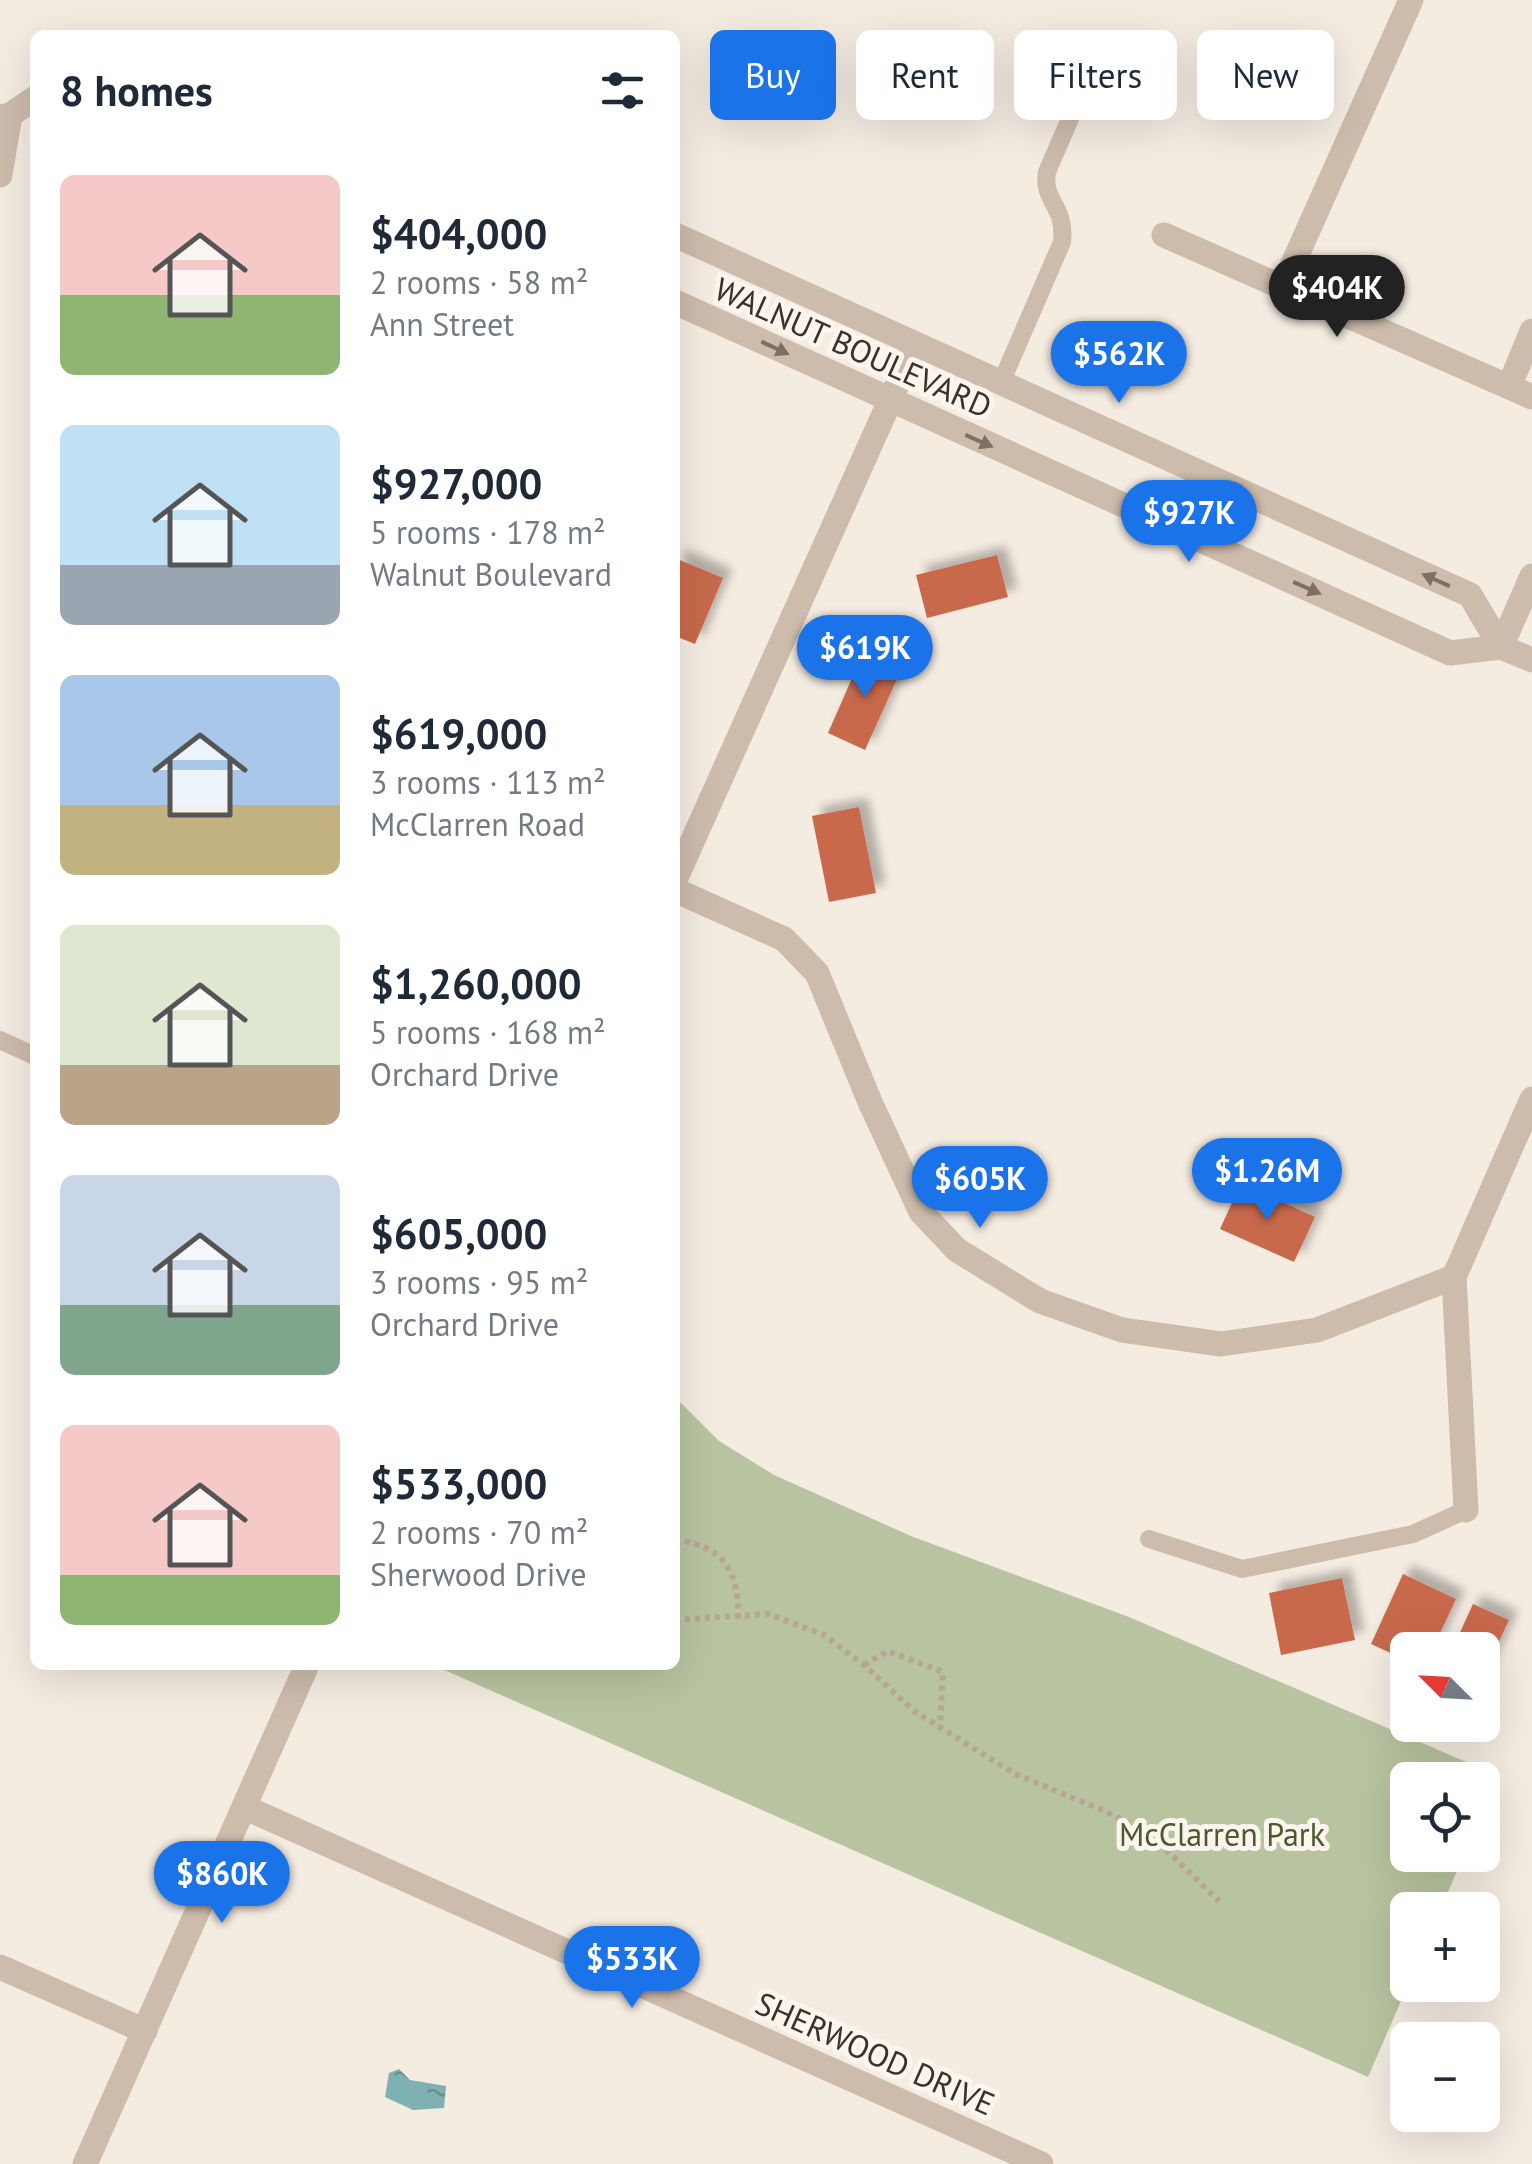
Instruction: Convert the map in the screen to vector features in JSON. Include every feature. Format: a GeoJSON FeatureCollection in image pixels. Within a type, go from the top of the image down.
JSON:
{"type":"FeatureCollection","features":[{"type":"Feature","properties":{"kind":"street"},"geometry":{"type":"LineString","coordinates":[[1282,286],[1411,0]]}},
{"type":"Feature","properties":{"kind":"street"},"geometry":{"type":"LineString","coordinates":[[0,176],[15,118]]}},
{"type":"Feature","properties":{"kind":"street"},"geometry":{"type":"LineString","coordinates":[[1164,235],[1520,392],[1532,331]]}},
{"type":"Feature","properties":{"kind":"street","name":"WALNUT BOULEVARD"},"geometry":{"type":"LineString","coordinates":[[680,236],[1470,596],[1501,647]]}},
{"type":"Feature","properties":{"kind":"street","name":"WALNUT BOULEVARD"},"geometry":{"type":"LineString","coordinates":[[680,304],[1450,652],[1501,647],[1532,660]]}},
{"type":"Feature","properties":{"kind":"street"},"geometry":{"type":"LineString","coordinates":[[682,844],[915,345]]}},
{"type":"Feature","properties":{"kind":"street"},"geometry":{"type":"LineString","coordinates":[[1501,647],[1532,576]]}},
{"type":"Feature","properties":{"kind":"street"},"geometry":{"type":"LineString","coordinates":[[680,892],[784,939],[817,974],[883,1133],[921,1212],[957,1250],[1040,1300],[1122,1330],[1221,1344],[1318,1330],[1454,1277]]}},
{"type":"Feature","properties":{"kind":"street"},"geometry":{"type":"LineString","coordinates":[[1466,1510],[1454,1277],[1532,1099]]}},
{"type":"Feature","properties":{"kind":"street"},"geometry":{"type":"LineString","coordinates":[[85,2164],[304,1670]]}},
{"type":"Feature","properties":{"kind":"street","name":"SHERWOOD DRIVE"},"geometry":{"type":"LineString","coordinates":[[244,1807],[1041,2164]]}},
{"type":"Feature","properties":{"kind":"street"},"geometry":{"type":"LineString","coordinates":[[0,1966],[145,2031]]}},
{"type":"Feature","properties":{"kind":"lane"},"geometry":{"type":"LineString","coordinates":[[1001,383],[1062,242],[1064,224],[1045,184],[1069,120]]}},
{"type":"Feature","properties":{"kind":"lane"},"geometry":{"type":"LineString","coordinates":[[0,1040],[30,1054]]}},
{"type":"Feature","properties":{"kind":"lane"},"geometry":{"type":"LineString","coordinates":[[1149,1539],[1242,1569],[1414,1534],[1466,1510]]}},
{"type":"Feature","properties":{"kind":"path"},"geometry":{"type":"LineString","coordinates":[[680,1540],[703,1544],[727,1563],[738,1588],[738,1617]]}},
{"type":"Feature","properties":{"kind":"path"},"geometry":{"type":"LineString","coordinates":[[680,1620],[768,1614],[824,1634],[914,1711],[1015,1774],[1107,1812],[1152,1836],[1219,1901]]}},
{"type":"Feature","properties":{"kind":"path"},"geometry":{"type":"LineString","coordinates":[[864,1665],[888,1650],[943,1672],[940,1727]]}},
{"type":"Feature","properties":{"kind":"green space","name":"McClarren Park"},"geometry":{"type":"Polygon","coordinates":[[[680,1402],[719,1441],[774,1475],[911,1536],[1129,1617],[1390,1729],[1390,1742],[1420,1742],[1466,1762],[1390,1762],[1390,1872],[1457,1872],[1448,1892],[1390,1892],[1390,2002],[1401,2002],[1368,2077],[444,1670],[680,1670],[680,1402]]]}},
{"type":"Feature","properties":{"kind":"water"},"geometry":{"type":"Polygon","coordinates":[[[399,2069],[410,2080],[446,2086],[444,2108],[413,2110],[385,2097],[389,2073],[399,2069]]]}},
{"type":"Feature","properties":{"kind":"building"},"geometry":{"type":"Polygon","coordinates":[[[997,555],[1008,597],[927,618],[916,575],[997,555]]]}},
{"type":"Feature","properties":{"kind":"building"},"geometry":{"type":"Polygon","coordinates":[[[680,560],[723,578],[695,644],[680,638],[680,560]]]}},
{"type":"Feature","properties":{"kind":"building"},"geometry":{"type":"Polygon","coordinates":[[[864,651],[902,668],[865,750],[828,733],[864,651]]]}},
{"type":"Feature","properties":{"kind":"building"},"geometry":{"type":"Polygon","coordinates":[[[859,807],[876,893],[829,902],[812,816],[859,807]]]}},
{"type":"Feature","properties":{"kind":"building"},"geometry":{"type":"Polygon","coordinates":[[[1241,1183],[1315,1217],[1294,1262],[1220,1229],[1241,1183]]]}},
{"type":"Feature","properties":{"kind":"building"},"geometry":{"type":"Polygon","coordinates":[[[1403,1574],[1456,1599],[1440,1632],[1390,1632],[1390,1653],[1371,1644],[1403,1574]]]}},
{"type":"Feature","properties":{"kind":"building"},"geometry":{"type":"Polygon","coordinates":[[[1342,1578],[1355,1640],[1281,1655],[1269,1593],[1342,1578]]]}},
{"type":"Feature","properties":{"kind":"building"},"geometry":{"type":"Polygon","coordinates":[[[1473,1604],[1509,1620],[1500,1639],[1500,1632],[1460,1632],[1473,1604]]]}}]}
